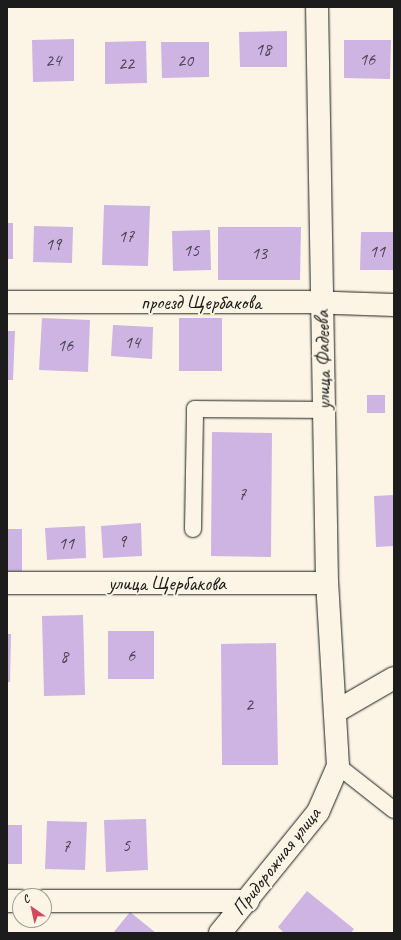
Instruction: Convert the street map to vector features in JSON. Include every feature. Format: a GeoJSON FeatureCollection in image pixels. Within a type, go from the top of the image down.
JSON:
{"type":"FeatureCollection","features":[{"type":"Feature","properties":{"kind":"street","name":"улица Фадеева"},"geometry":{"type":"LineString","coordinates":[[317,7],[327,583],[335,712]]}},
{"type":"Feature","properties":{"kind":"street","name":"проезд Щербакова"},"geometry":{"type":"LineString","coordinates":[[7,302],[322,303],[394,305]]}},
{"type":"Feature","properties":{"kind":"street","name":"улица Щербакова"},"geometry":{"type":"LineString","coordinates":[[7,583],[327,583]]}},
{"type":"Feature","properties":{"kind":"street"},"geometry":{"type":"LineString","coordinates":[[335,712],[394,678]]}},
{"type":"Feature","properties":{"kind":"street","name":"Придорожная улица"},"geometry":{"type":"LineString","coordinates":[[220,933],[248,901],[318,812],[338,766],[335,712]]}},
{"type":"Feature","properties":{"kind":"street"},"geometry":{"type":"LineString","coordinates":[[52,901],[248,901]]}},
{"type":"Feature","properties":{"kind":"lane"},"geometry":{"type":"LineString","coordinates":[[193,530],[195,409],[324,410]]}},
{"type":"Feature","properties":{"kind":"lane"},"geometry":{"type":"LineString","coordinates":[[338,766],[394,810]]}},
{"type":"Feature","properties":{"kind":"building"},"geometry":{"type":"Polygon","coordinates":[[[287,31],[287,67],[240,67],[239,32],[287,31]]]}},
{"type":"Feature","properties":{"kind":"building"},"geometry":{"type":"Polygon","coordinates":[[[74,39],[74,81],[33,82],[32,40],[74,39]]]}},
{"type":"Feature","properties":{"kind":"building"},"geometry":{"type":"Polygon","coordinates":[[[344,40],[391,40],[390,79],[344,78],[344,40]]]}},
{"type":"Feature","properties":{"kind":"building"},"geometry":{"type":"Polygon","coordinates":[[[146,41],[147,83],[105,84],[105,42],[146,41]]]}},
{"type":"Feature","properties":{"kind":"building"},"geometry":{"type":"Polygon","coordinates":[[[161,42],[209,42],[209,77],[162,78],[161,42]]]}},
{"type":"Feature","properties":{"kind":"building"},"geometry":{"type":"Polygon","coordinates":[[[104,205],[150,206],[148,266],[102,265],[104,205]]]}},
{"type":"Feature","properties":{"kind":"building"},"geometry":{"type":"Polygon","coordinates":[[[7,223],[13,223],[13,259],[7,259],[7,223]]]}},
{"type":"Feature","properties":{"kind":"building"},"geometry":{"type":"Polygon","coordinates":[[[34,226],[73,227],[72,263],[33,262],[34,226]]]}},
{"type":"Feature","properties":{"kind":"building"},"geometry":{"type":"Polygon","coordinates":[[[218,227],[301,227],[300,280],[218,280],[218,227]]]}},
{"type":"Feature","properties":{"kind":"building"},"geometry":{"type":"Polygon","coordinates":[[[210,230],[211,270],[173,271],[172,231],[210,230]]]}},
{"type":"Feature","properties":{"kind":"building"},"geometry":{"type":"Polygon","coordinates":[[[361,232],[394,232],[394,270],[360,270],[361,232]]]}},
{"type":"Feature","properties":{"kind":"building"},"geometry":{"type":"Polygon","coordinates":[[[42,318],[90,320],[88,372],[39,370],[42,318]]]}},
{"type":"Feature","properties":{"kind":"building"},"geometry":{"type":"Polygon","coordinates":[[[179,318],[222,318],[222,371],[179,371],[179,318]]]}},
{"type":"Feature","properties":{"kind":"building"},"geometry":{"type":"Polygon","coordinates":[[[113,325],[153,327],[152,359],[111,356],[113,325]]]}},
{"type":"Feature","properties":{"kind":"building"},"geometry":{"type":"Polygon","coordinates":[[[7,331],[15,331],[13,380],[7,380],[7,331]]]}},
{"type":"Feature","properties":{"kind":"building"},"geometry":{"type":"Polygon","coordinates":[[[367,395],[385,395],[385,413],[367,413],[367,395]]]}},
{"type":"Feature","properties":{"kind":"building"},"geometry":{"type":"Polygon","coordinates":[[[212,432],[272,433],[271,557],[211,556],[212,432]]]}},
{"type":"Feature","properties":{"kind":"building"},"geometry":{"type":"Polygon","coordinates":[[[394,495],[394,546],[376,547],[374,496],[394,495]]]}},
{"type":"Feature","properties":{"kind":"building"},"geometry":{"type":"Polygon","coordinates":[[[141,523],[142,556],[103,558],[101,526],[141,523]]]}},
{"type":"Feature","properties":{"kind":"building"},"geometry":{"type":"Polygon","coordinates":[[[85,526],[86,558],[47,560],[45,528],[85,526]]]}},
{"type":"Feature","properties":{"kind":"building"},"geometry":{"type":"Polygon","coordinates":[[[7,529],[22,529],[22,571],[7,571],[7,529]]]}},
{"type":"Feature","properties":{"kind":"building"},"geometry":{"type":"Polygon","coordinates":[[[83,615],[85,695],[44,696],[42,616],[83,615]]]}},
{"type":"Feature","properties":{"kind":"building"},"geometry":{"type":"Polygon","coordinates":[[[108,631],[154,631],[154,679],[108,679],[108,631]]]}},
{"type":"Feature","properties":{"kind":"building"},"geometry":{"type":"Polygon","coordinates":[[[7,634],[11,634],[10,682],[7,682],[7,634]]]}},
{"type":"Feature","properties":{"kind":"building"},"geometry":{"type":"Polygon","coordinates":[[[276,643],[278,765],[222,765],[221,644],[276,643]]]}},
{"type":"Feature","properties":{"kind":"building"},"geometry":{"type":"Polygon","coordinates":[[[146,819],[148,870],[106,872],[104,820],[146,819]]]}},
{"type":"Feature","properties":{"kind":"building"},"geometry":{"type":"Polygon","coordinates":[[[47,821],[87,822],[85,870],[45,869],[47,821]]]}},
{"type":"Feature","properties":{"kind":"building"},"geometry":{"type":"Polygon","coordinates":[[[7,825],[22,825],[22,864],[7,864],[7,825]]]}},
{"type":"Feature","properties":{"kind":"building"},"geometry":{"type":"Polygon","coordinates":[[[307,891],[354,929],[351,933],[284,933],[278,927],[307,891]]]}},
{"type":"Feature","properties":{"kind":"building"},"geometry":{"type":"Polygon","coordinates":[[[130,912],[156,933],[113,933],[130,912]]]}}]}
